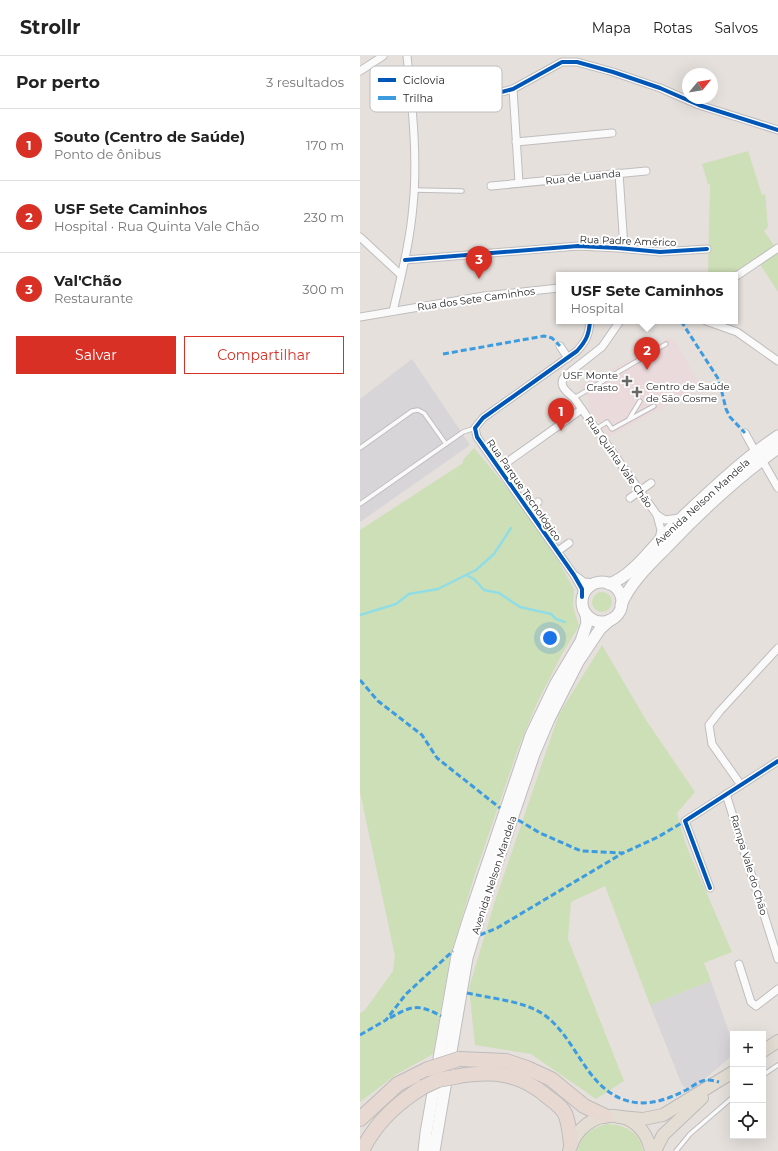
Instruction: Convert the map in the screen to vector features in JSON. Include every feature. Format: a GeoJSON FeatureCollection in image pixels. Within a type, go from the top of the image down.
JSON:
{"type":"FeatureCollection","features":[{"type":"Feature","properties":{"kind":"highway"},"geometry":{"type":"LineString","coordinates":[[360,1120],[386,1093],[413,1075],[459,1060],[506,1060],[527,1068],[551,1080],[584,1106],[612,1116]]}},
{"type":"Feature","properties":{"kind":"highway"},"geometry":{"type":"LineString","coordinates":[[362,1151],[380,1121],[405,1098],[438,1080],[478,1072],[502,1074],[522,1080],[542,1092],[560,1108],[566,1116],[570,1147]]}},
{"type":"Feature","properties":{"kind":"highway"},"geometry":{"type":"LineString","coordinates":[[360,1138],[383,1103],[413,1075]]}},
{"type":"Feature","properties":{"kind":"highway"},"geometry":{"type":"LineString","coordinates":[[371,1151],[376,1138],[392,1110]]}},
{"type":"Feature","properties":{"kind":"main road","name":"Avenida Nelson Mandela"},"geometry":{"type":"LineString","coordinates":[[621,605],[629,589],[658,556],[778,436]]}},
{"type":"Feature","properties":{"kind":"main road","name":"Avenida Nelson Mandela"},"geometry":{"type":"LineString","coordinates":[[609,584],[624,577],[682,517],[759,456],[778,448]]}},
{"type":"Feature","properties":{"kind":"main road"},"geometry":{"type":"LineString","coordinates":[[596,583],[609,584],[619,592],[621,605],[619,612],[610,620],[597,622],[586,615],[582,603],[582,596],[585,591],[596,583]]}},
{"type":"Feature","properties":{"kind":"main road","name":"Avenida Nelson Mandela"},"geometry":{"type":"LineString","coordinates":[[424,1151],[457,956],[531,735],[556,683],[581,641],[586,627],[586,615]]}},
{"type":"Feature","properties":{"kind":"main road","name":"Avenida Nelson Mandela"},"geometry":{"type":"LineString","coordinates":[[434,1151],[467,958],[485,898],[534,754],[549,720],[578,662],[600,629],[610,620]]}},
{"type":"Feature","properties":{"kind":"main road"},"geometry":{"type":"LineString","coordinates":[[766,1049],[778,1043]]}},
{"type":"Feature","properties":{"kind":"main road"},"geometry":{"type":"LineString","coordinates":[[570,1147],[581,1128],[592,1120],[612,1116],[643,1119],[663,1115],[730,1074]]}},
{"type":"Feature","properties":{"kind":"main road"},"geometry":{"type":"LineString","coordinates":[[655,1151],[663,1136],[719,1082]]}},
{"type":"Feature","properties":{"kind":"main road"},"geometry":{"type":"LineString","coordinates":[[612,1116],[632,1122],[643,1131],[650,1143],[651,1151]]}},
{"type":"Feature","properties":{"kind":"street"},"geometry":{"type":"LineString","coordinates":[[360,71],[383,56]]}},
{"type":"Feature","properties":{"kind":"street"},"geometry":{"type":"LineString","coordinates":[[407,56],[408,66]]}},
{"type":"Feature","properties":{"kind":"street"},"geometry":{"type":"LineString","coordinates":[[502,92],[513,89],[562,62],[577,62],[613,72],[660,88],[699,105],[778,130]]}},
{"type":"Feature","properties":{"kind":"street"},"geometry":{"type":"LineString","coordinates":[[513,89],[519,183]]}},
{"type":"Feature","properties":{"kind":"street"},"geometry":{"type":"LineString","coordinates":[[393,312],[404,260],[415,190],[412,112]]}},
{"type":"Feature","properties":{"kind":"street"},"geometry":{"type":"LineString","coordinates":[[516,142],[612,133]]}},
{"type":"Feature","properties":{"kind":"street","name":"Rua de Luanda"},"geometry":{"type":"LineString","coordinates":[[491,186],[646,171]]}},
{"type":"Feature","properties":{"kind":"street"},"geometry":{"type":"LineString","coordinates":[[619,173],[624,248]]}},
{"type":"Feature","properties":{"kind":"street"},"geometry":{"type":"LineString","coordinates":[[360,237],[401,274]]}},
{"type":"Feature","properties":{"kind":"street","name":"Rua Padre Américo"},"geometry":{"type":"LineString","coordinates":[[404,260],[578,246],[624,248],[660,252],[707,249]]}},
{"type":"Feature","properties":{"kind":"street"},"geometry":{"type":"LineString","coordinates":[[738,276],[778,248]]}},
{"type":"Feature","properties":{"kind":"street","name":"Rua dos Sete Caminhos"},"geometry":{"type":"LineString","coordinates":[[360,317],[484,296],[556,288]]}},
{"type":"Feature","properties":{"kind":"street"},"geometry":{"type":"LineString","coordinates":[[475,428],[483,418],[568,358],[586,342],[589,335],[590,324]]}},
{"type":"Feature","properties":{"kind":"street","name":"Rua Quinta Vale Chão"},"geometry":{"type":"LineString","coordinates":[[618,324],[602,347],[562,380],[562,385],[566,392],[574,398],[657,515],[661,530],[659,541]]}},
{"type":"Feature","properties":{"kind":"street"},"geometry":{"type":"LineString","coordinates":[[714,324],[737,332],[778,361]]}},
{"type":"Feature","properties":{"kind":"street"},"geometry":{"type":"LineString","coordinates":[[560,346],[568,358]]}},
{"type":"Feature","properties":{"kind":"street"},"geometry":{"type":"LineString","coordinates":[[499,468],[582,409]]}},
{"type":"Feature","properties":{"kind":"street","name":"Rua Parque Tecnológico"},"geometry":{"type":"LineString","coordinates":[[475,428],[477,437],[574,575],[582,589],[582,596]]}},
{"type":"Feature","properties":{"kind":"street"},"geometry":{"type":"LineString","coordinates":[[745,433],[778,488]]}},
{"type":"Feature","properties":{"kind":"street"},"geometry":{"type":"LineString","coordinates":[[630,498],[650,483]]}},
{"type":"Feature","properties":{"kind":"street"},"geometry":{"type":"LineString","coordinates":[[528,509],[538,502]]}},
{"type":"Feature","properties":{"kind":"street","name":"Rua Quinta Vale Chão"},"geometry":{"type":"LineString","coordinates":[[657,515],[665,520],[671,521],[682,517]]}},
{"type":"Feature","properties":{"kind":"street"},"geometry":{"type":"LineString","coordinates":[[558,551],[569,543]]}},
{"type":"Feature","properties":{"kind":"street"},"geometry":{"type":"LineString","coordinates":[[574,575],[584,582],[596,583]]}},
{"type":"Feature","properties":{"kind":"street"},"geometry":{"type":"LineString","coordinates":[[741,785],[712,744],[709,726],[720,711],[778,648]]}},
{"type":"Feature","properties":{"kind":"street"},"geometry":{"type":"LineString","coordinates":[[710,888],[685,822],[778,761]]}},
{"type":"Feature","properties":{"kind":"street","name":"Rampa Vale do Chão"},"geometry":{"type":"LineString","coordinates":[[726,794],[778,959]]}},
{"type":"Feature","properties":{"kind":"street"},"geometry":{"type":"LineString","coordinates":[[738,964],[751,1002],[756,1006],[778,989]]}},
{"type":"Feature","properties":{"kind":"lane"},"geometry":{"type":"LineString","coordinates":[[415,190],[462,191]]}},
{"type":"Feature","properties":{"kind":"lane"},"geometry":{"type":"LineString","coordinates":[[574,398],[666,344]]}},
{"type":"Feature","properties":{"kind":"lane"},"geometry":{"type":"LineString","coordinates":[[628,420],[640,401]]}},
{"type":"Feature","properties":{"kind":"lane"},"geometry":{"type":"LineString","coordinates":[[596,429],[607,422],[612,429],[654,406]]}},
{"type":"Feature","properties":{"kind":"lane"},"geometry":{"type":"LineString","coordinates":[[360,448],[412,411],[418,410],[424,413],[446,444]]}},
{"type":"Feature","properties":{"kind":"lane"},"geometry":{"type":"LineString","coordinates":[[360,504],[463,432],[475,428]]}},
{"type":"Feature","properties":{"kind":"lane"},"geometry":{"type":"LineString","coordinates":[[766,1073],[778,1065]]}},
{"type":"Feature","properties":{"kind":"lane"},"geometry":{"type":"LineString","coordinates":[[676,1151],[690,1134],[730,1100]]}},
{"type":"Feature","properties":{"kind":"shaded area","name":"Centro de Saúde de São Cosme"},"geometry":{"type":"Polygon","coordinates":[[[672,337],[701,386],[609,437],[588,406],[589,399],[580,386],[672,337]]]}},
{"type":"Feature","properties":{"kind":"shaded area"},"geometry":{"type":"Polygon","coordinates":[[[412,359],[470,445],[360,522],[360,399],[412,359]]]}},
{"type":"Feature","properties":{"kind":"shaded area"},"geometry":{"type":"Polygon","coordinates":[[[711,981],[730,1035],[730,1058],[689,1092],[682,1085],[650,1005],[711,981]]]}},
{"type":"Feature","properties":{"kind":"green space"},"geometry":{"type":"Polygon","coordinates":[[[748,151],[762,195],[765,194],[768,227],[764,231],[778,251],[778,292],[756,258],[735,272],[708,272],[710,184],[708,184],[702,164],[748,151]]]}},
{"type":"Feature","properties":{"kind":"green space"},"geometry":{"type":"Polygon","coordinates":[[[474,448],[529,514],[549,544],[574,589],[573,606],[579,626],[562,654],[537,703],[518,749],[475,874],[451,953],[433,1054],[397,1074],[360,1102],[360,1013],[365,1010],[393,971],[395,956],[360,792],[360,530],[463,463],[463,460],[474,448]]]}},
{"type":"Feature","properties":{"kind":"green space"},"geometry":{"type":"Polygon","coordinates":[[[598,592],[606,592],[612,598],[612,606],[606,612],[598,612],[592,606],[592,598],[598,592]]]}},
{"type":"Feature","properties":{"kind":"green space"},"geometry":{"type":"Polygon","coordinates":[[[602,645],[646,720],[695,792],[677,813],[686,845],[732,952],[704,963],[711,981],[650,1005],[605,886],[571,902],[568,939],[624,1081],[596,1099],[531,1054],[475,1045],[469,988],[495,901],[559,714],[602,645]]]}},
{"type":"Feature","properties":{"kind":"green space"},"geometry":{"type":"Polygon","coordinates":[[[606,1124],[613,1124],[630,1130],[635,1134],[643,1151],[577,1151],[584,1136],[592,1130],[606,1124]]]}},
{"type":"Feature","properties":{"kind":"waterway"},"geometry":{"type":"LineString","coordinates":[[360,615],[396,604],[409,594],[438,589],[476,570],[494,554],[511,528]]}},
{"type":"Feature","properties":{"kind":"waterway"},"geometry":{"type":"LineString","coordinates":[[466,575],[474,579],[484,590],[499,593],[520,607],[551,614],[556,619],[565,622]]}},
{"type":"Feature","properties":{"kind":"marked path"},"geometry":{"type":"LineString","coordinates":[[683,324],[719,380],[726,409],[730,417],[745,433]]}},
{"type":"Feature","properties":{"kind":"marked path"},"geometry":{"type":"LineString","coordinates":[[443,354],[544,336],[552,338],[560,346]]}},
{"type":"Feature","properties":{"kind":"marked path"},"geometry":{"type":"LineString","coordinates":[[360,680],[378,701],[422,735],[437,758],[500,808]]}},
{"type":"Feature","properties":{"kind":"marked path"},"geometry":{"type":"LineString","coordinates":[[518,820],[540,833],[581,851],[623,853],[658,837],[685,821]]}},
{"type":"Feature","properties":{"kind":"marked path"},"geometry":{"type":"LineString","coordinates":[[480,935],[497,928],[623,853]]}},
{"type":"Feature","properties":{"kind":"marked path"},"geometry":{"type":"LineString","coordinates":[[360,1035],[386,1020],[406,994],[453,951]]}},
{"type":"Feature","properties":{"kind":"marked path"},"geometry":{"type":"LineString","coordinates":[[467,993],[506,1000],[526,1006],[543,1014],[564,1035],[598,1083],[609,1092],[622,1099],[639,1103],[656,1102],[680,1093],[705,1080],[719,1082]]}},
{"type":"Feature","properties":{"kind":"marked path"},"geometry":{"type":"LineString","coordinates":[[390,1018],[410,1008],[427,1009],[441,1016]]}},
{"type":"Feature","properties":{"kind":"cycle path"},"geometry":{"type":"LineString","coordinates":[[502,92],[513,89],[562,62],[577,62],[613,72],[660,88],[699,105],[778,130]]}},
{"type":"Feature","properties":{"kind":"cycle path"},"geometry":{"type":"LineString","coordinates":[[405,260],[578,246],[660,252],[707,249]]}},
{"type":"Feature","properties":{"kind":"cycle path"},"geometry":{"type":"LineString","coordinates":[[582,597],[582,589],[574,575],[477,437],[475,428],[483,418],[577,351],[586,338],[590,324]]}},
{"type":"Feature","properties":{"kind":"cycle path"},"geometry":{"type":"LineString","coordinates":[[710,888],[685,821],[778,761]]}},
{"type":"Feature","properties":{"kind":"place","name":"Val'Chão"},"geometry":{"type":"Point","coordinates":[479,279]}},
{"type":"Feature","properties":{"kind":"place","name":"USF Sete Caminhos"},"geometry":{"type":"Point","coordinates":[647,370]}},
{"type":"Feature","properties":{"kind":"place","name":"USF Monte Crasto"},"geometry":{"type":"Point","coordinates":[627,381]}},
{"type":"Feature","properties":{"kind":"place","name":"Centro de Saúde de São Cosme"},"geometry":{"type":"Point","coordinates":[637,392]}},
{"type":"Feature","properties":{"kind":"place","name":"Souto (Centro de Saúde)"},"geometry":{"type":"Point","coordinates":[561,431]}}]}
